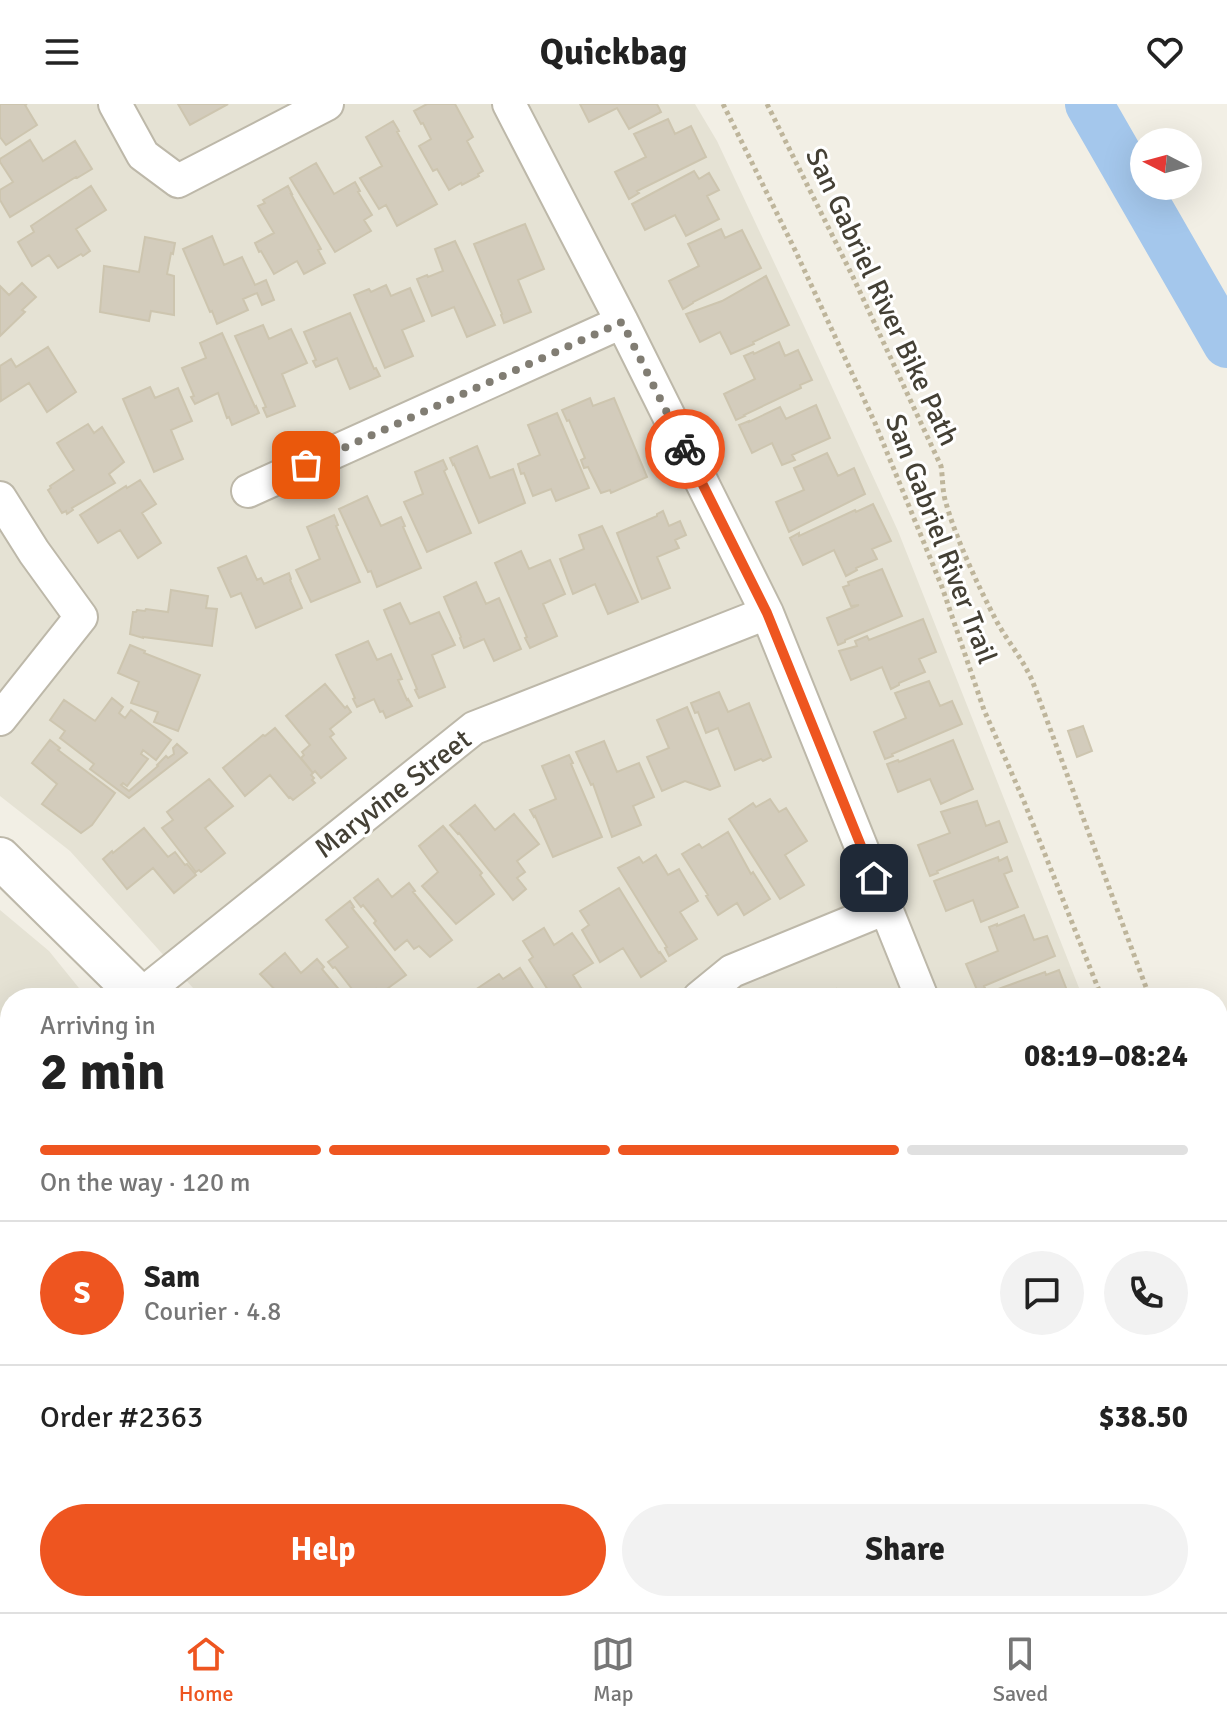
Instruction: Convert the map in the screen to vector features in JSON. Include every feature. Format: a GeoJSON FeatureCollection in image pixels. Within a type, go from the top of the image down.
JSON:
{"type":"FeatureCollection","features":[{"type":"Feature","properties":{"kind":"street"},"geometry":{"type":"LineString","coordinates":[[115,104],[143,155],[178,181],[327,104]]}},
{"type":"Feature","properties":{"kind":"street"},"geometry":{"type":"LineString","coordinates":[[509,104],[767,613],[918,988]]}},
{"type":"Feature","properties":{"kind":"street"},"geometry":{"type":"LineString","coordinates":[[248,491],[622,322]]}},
{"type":"Feature","properties":{"kind":"street"},"geometry":{"type":"LineString","coordinates":[[0,498],[81,617],[0,719]]}},
{"type":"Feature","properties":{"kind":"street","name":"Maryvine Street"},"geometry":{"type":"LineString","coordinates":[[152,988],[474,728],[767,613]]}},
{"type":"Feature","properties":{"kind":"street"},"geometry":{"type":"LineString","coordinates":[[0,858],[132,988]]}},
{"type":"Feature","properties":{"kind":"street"},"geometry":{"type":"LineString","coordinates":[[711,988],[732,971],[886,908]]}},
{"type":"Feature","properties":{"kind":"path","name":"San Gabriel River Trail"},"geometry":{"type":"LineString","coordinates":[[723,104],[875,423],[942,587],[988,718],[1098,988]]}},
{"type":"Feature","properties":{"kind":"path","name":"San Gabriel River Bike Path"},"geometry":{"type":"LineString","coordinates":[[767,104],[853,277],[941,466],[946,503],[953,523],[987,603],[1032,680],[1146,988]]}},
{"type":"Feature","properties":{"kind":"shaded area"},"geometry":{"type":"Polygon","coordinates":[[[0,104],[695,104],[717,141],[898,531],[1079,988],[193,988],[70,851],[0,796],[0,104]]]}},
{"type":"Feature","properties":{"kind":"shaded area"},"geometry":{"type":"Polygon","coordinates":[[[0,910],[49,951],[79,988],[0,988],[0,910]]]}},
{"type":"Feature","properties":{"kind":"building"},"geometry":{"type":"Polygon","coordinates":[[[0,104],[27,104],[37,125],[6,145],[0,137],[0,104]]]}},
{"type":"Feature","properties":{"kind":"building"},"geometry":{"type":"Polygon","coordinates":[[[178,104],[228,104],[190,125],[178,104]]]}},
{"type":"Feature","properties":{"kind":"building"},"geometry":{"type":"Polygon","coordinates":[[[427,104],[455,104],[473,137],[467,141],[483,171],[479,176],[449,190],[437,169],[433,171],[419,146],[431,139],[414,111],[427,104]]]}},
{"type":"Feature","properties":{"kind":"building"},"geometry":{"type":"Polygon","coordinates":[[[580,104],[657,104],[661,112],[629,129],[617,108],[589,122],[580,104]]]}},
{"type":"Feature","properties":{"kind":"building"},"geometry":{"type":"Polygon","coordinates":[[[668,119],[675,134],[691,126],[706,157],[637,191],[639,193],[629,199],[615,172],[646,157],[634,134],[668,119]]]}},
{"type":"Feature","properties":{"kind":"building"},"geometry":{"type":"Polygon","coordinates":[[[393,121],[437,204],[397,226],[386,205],[379,209],[360,178],[382,166],[366,137],[393,121]]]}},
{"type":"Feature","properties":{"kind":"building"},"geometry":{"type":"Polygon","coordinates":[[[30,140],[43,161],[75,141],[92,169],[10,217],[0,200],[0,190],[13,182],[0,159],[30,140]]]}},
{"type":"Feature","properties":{"kind":"building"},"geometry":{"type":"Polygon","coordinates":[[[316,163],[334,194],[355,182],[372,215],[364,220],[371,231],[335,252],[290,178],[316,163]]]}},
{"type":"Feature","properties":{"kind":"building"},"geometry":{"type":"Polygon","coordinates":[[[694,171],[699,179],[709,173],[719,190],[707,196],[719,219],[686,236],[675,215],[645,230],[632,204],[694,171]]]}},
{"type":"Feature","properties":{"kind":"building"},"geometry":{"type":"Polygon","coordinates":[[[91,186],[106,210],[76,229],[90,251],[58,268],[49,255],[32,266],[18,242],[34,232],[31,226],[91,186]]]}},
{"type":"Feature","properties":{"kind":"building"},"geometry":{"type":"Polygon","coordinates":[[[288,186],[321,249],[318,250],[325,263],[304,274],[297,261],[274,274],[255,243],[274,233],[258,206],[288,186]]]}},
{"type":"Feature","properties":{"kind":"building"},"geometry":{"type":"Polygon","coordinates":[[[525,224],[544,269],[518,280],[531,312],[504,323],[474,244],[525,224]]]}},
{"type":"Feature","properties":{"kind":"building"},"geometry":{"type":"Polygon","coordinates":[[[721,229],[725,238],[742,230],[761,268],[683,309],[669,281],[699,266],[688,244],[721,229]]]}},
{"type":"Feature","properties":{"kind":"building"},"geometry":{"type":"Polygon","coordinates":[[[212,236],[224,265],[242,257],[255,285],[266,280],[274,300],[262,305],[257,293],[243,299],[248,310],[217,324],[183,249],[212,236]]]}},
{"type":"Feature","properties":{"kind":"building"},"geometry":{"type":"Polygon","coordinates":[[[145,237],[175,243],[167,274],[174,276],[174,315],[151,311],[149,321],[100,312],[104,266],[139,272],[145,237]]]}},
{"type":"Feature","properties":{"kind":"building"},"geometry":{"type":"Polygon","coordinates":[[[455,241],[495,325],[467,337],[454,307],[432,316],[417,279],[443,271],[435,249],[455,241]]]}},
{"type":"Feature","properties":{"kind":"building"},"geometry":{"type":"Polygon","coordinates":[[[766,276],[789,325],[731,354],[720,332],[700,342],[686,314],[722,301],[766,276]]]}},
{"type":"Feature","properties":{"kind":"building"},"geometry":{"type":"Polygon","coordinates":[[[22,283],[36,297],[0,336],[0,286],[9,295],[22,283]]]}},
{"type":"Feature","properties":{"kind":"building"},"geometry":{"type":"Polygon","coordinates":[[[386,285],[391,296],[410,288],[424,321],[402,330],[413,356],[385,368],[354,295],[386,285]]]}},
{"type":"Feature","properties":{"kind":"building"},"geometry":{"type":"Polygon","coordinates":[[[350,313],[374,369],[380,376],[350,389],[337,358],[316,367],[304,332],[350,313]]]}},
{"type":"Feature","properties":{"kind":"building"},"geometry":{"type":"Polygon","coordinates":[[[263,325],[269,339],[291,329],[307,363],[282,374],[295,406],[267,417],[263,408],[266,407],[235,336],[263,325]]]}},
{"type":"Feature","properties":{"kind":"building"},"geometry":{"type":"Polygon","coordinates":[[[222,333],[259,413],[232,425],[218,393],[195,404],[182,368],[206,358],[200,343],[222,333]]]}},
{"type":"Feature","properties":{"kind":"building"},"geometry":{"type":"Polygon","coordinates":[[[779,342],[785,356],[798,350],[812,380],[736,420],[724,394],[755,379],[744,356],[779,342]]]}},
{"type":"Feature","properties":{"kind":"building"},"geometry":{"type":"Polygon","coordinates":[[[48,347],[76,392],[47,412],[29,383],[1,401],[0,366],[11,359],[16,367],[48,347]]]}},
{"type":"Feature","properties":{"kind":"building"},"geometry":{"type":"Polygon","coordinates":[[[150,387],[155,398],[178,388],[192,421],[171,430],[183,459],[154,472],[123,399],[150,387]]]}},
{"type":"Feature","properties":{"kind":"building"},"geometry":{"type":"Polygon","coordinates":[[[590,398],[593,406],[614,398],[647,477],[611,493],[610,490],[601,493],[588,467],[584,468],[581,460],[585,458],[562,410],[590,398]]]}},
{"type":"Feature","properties":{"kind":"building"},"geometry":{"type":"Polygon","coordinates":[[[816,405],[830,438],[792,455],[795,460],[782,465],[772,443],[752,453],[739,425],[780,407],[786,419],[816,405]]]}},
{"type":"Feature","properties":{"kind":"building"},"geometry":{"type":"Polygon","coordinates":[[[557,413],[589,488],[556,501],[551,489],[533,496],[518,464],[540,455],[528,425],[557,413]]]}},
{"type":"Feature","properties":{"kind":"building"},"geometry":{"type":"Polygon","coordinates":[[[88,424],[94,433],[102,427],[124,462],[109,474],[115,483],[67,514],[66,511],[62,513],[48,490],[74,470],[57,443],[88,424]]]}},
{"type":"Feature","properties":{"kind":"building"},"geometry":{"type":"Polygon","coordinates":[[[477,446],[490,478],[513,469],[525,503],[479,523],[450,458],[477,446]]]}},
{"type":"Feature","properties":{"kind":"building"},"geometry":{"type":"Polygon","coordinates":[[[827,453],[838,476],[854,468],[865,494],[789,532],[776,502],[804,490],[794,468],[827,453]]]}},
{"type":"Feature","properties":{"kind":"building"},"geometry":{"type":"Polygon","coordinates":[[[443,460],[447,469],[444,471],[471,533],[427,552],[404,502],[423,494],[415,472],[443,460]]]}},
{"type":"Feature","properties":{"kind":"building"},"geometry":{"type":"Polygon","coordinates":[[[140,480],[156,504],[142,513],[161,543],[138,558],[120,530],[98,543],[80,515],[140,480]]]}},
{"type":"Feature","properties":{"kind":"building"},"geometry":{"type":"Polygon","coordinates":[[[367,496],[381,526],[401,517],[421,568],[377,587],[339,509],[367,496]]]}},
{"type":"Feature","properties":{"kind":"building"},"geometry":{"type":"Polygon","coordinates":[[[873,504],[891,541],[872,549],[877,559],[846,576],[834,550],[803,565],[790,538],[873,504]]]}},
{"type":"Feature","properties":{"kind":"building"},"geometry":{"type":"Polygon","coordinates":[[[663,511],[669,526],[680,521],[686,535],[675,540],[679,548],[657,557],[670,588],[642,599],[617,533],[663,511]]]}},
{"type":"Feature","properties":{"kind":"building"},"geometry":{"type":"Polygon","coordinates":[[[334,515],[360,582],[311,602],[296,570],[320,559],[307,527],[334,515]]]}},
{"type":"Feature","properties":{"kind":"building"},"geometry":{"type":"Polygon","coordinates":[[[602,526],[638,602],[608,614],[595,584],[573,594],[560,559],[584,549],[579,535],[602,526]]]}},
{"type":"Feature","properties":{"kind":"building"},"geometry":{"type":"Polygon","coordinates":[[[521,551],[529,569],[550,560],[565,594],[543,604],[557,636],[530,648],[495,563],[521,551]]]}},
{"type":"Feature","properties":{"kind":"building"},"geometry":{"type":"Polygon","coordinates":[[[246,556],[257,580],[261,578],[264,584],[289,573],[302,608],[256,628],[241,593],[231,597],[218,568],[246,556]]]}},
{"type":"Feature","properties":{"kind":"building"},"geometry":{"type":"Polygon","coordinates":[[[882,569],[902,616],[838,645],[827,618],[859,605],[851,606],[843,587],[849,585],[848,582],[882,569]]]}},
{"type":"Feature","properties":{"kind":"building"},"geometry":{"type":"Polygon","coordinates":[[[476,582],[486,604],[499,598],[521,649],[494,661],[484,639],[464,648],[444,597],[476,582]]]}},
{"type":"Feature","properties":{"kind":"building"},"geometry":{"type":"Polygon","coordinates":[[[171,590],[208,596],[206,608],[217,609],[212,646],[130,634],[133,612],[146,609],[168,612],[171,590]]]}},
{"type":"Feature","properties":{"kind":"building"},"geometry":{"type":"Polygon","coordinates":[[[400,603],[410,624],[439,612],[455,645],[432,655],[445,687],[419,698],[384,610],[400,603]]]}},
{"type":"Feature","properties":{"kind":"building"},"geometry":{"type":"Polygon","coordinates":[[[923,619],[936,652],[919,659],[925,672],[891,689],[882,667],[851,680],[839,651],[857,646],[855,641],[867,636],[869,640],[923,619]]]}},
{"type":"Feature","properties":{"kind":"building"},"geometry":{"type":"Polygon","coordinates":[[[368,641],[377,660],[391,654],[402,679],[398,680],[412,706],[386,718],[374,699],[357,707],[336,655],[368,641]]]}},
{"type":"Feature","properties":{"kind":"building"},"geometry":{"type":"Polygon","coordinates":[[[130,645],[200,675],[178,731],[154,722],[158,712],[131,703],[139,682],[118,673],[130,645]]]}},
{"type":"Feature","properties":{"kind":"building"},"geometry":{"type":"Polygon","coordinates":[[[929,681],[940,706],[952,701],[962,724],[885,759],[874,732],[906,718],[895,693],[929,681]]]}},
{"type":"Feature","properties":{"kind":"building"},"geometry":{"type":"Polygon","coordinates":[[[325,684],[351,712],[330,729],[334,734],[330,737],[346,758],[321,778],[301,758],[304,755],[302,752],[310,745],[286,716],[325,684]]]}},
{"type":"Feature","properties":{"kind":"building"},"geometry":{"type":"Polygon","coordinates":[[[719,692],[728,712],[749,703],[771,757],[735,770],[718,728],[706,733],[691,703],[719,692]]]}},
{"type":"Feature","properties":{"kind":"building"},"geometry":{"type":"Polygon","coordinates":[[[112,698],[123,707],[119,713],[125,718],[131,710],[171,740],[156,760],[143,750],[141,754],[148,759],[127,786],[121,785],[129,791],[166,756],[168,758],[174,754],[173,748],[177,744],[187,753],[129,798],[90,769],[94,764],[60,738],[65,731],[50,720],[64,700],[95,721],[112,698]]]}},
{"type":"Feature","properties":{"kind":"building"},"geometry":{"type":"Polygon","coordinates":[[[687,707],[720,786],[710,790],[685,781],[662,791],[647,757],[669,748],[657,720],[687,707]]]}},
{"type":"Feature","properties":{"kind":"building"},"geometry":{"type":"Polygon","coordinates":[[[1083,726],[1092,751],[1077,757],[1068,731],[1083,726]]]}},
{"type":"Feature","properties":{"kind":"building"},"geometry":{"type":"Polygon","coordinates":[[[275,728],[313,773],[315,783],[293,800],[270,775],[245,796],[223,768],[275,728]]]}},
{"type":"Feature","properties":{"kind":"building"},"geometry":{"type":"Polygon","coordinates":[[[50,740],[60,748],[58,750],[115,793],[92,825],[81,833],[42,804],[57,784],[32,763],[50,740]]]}},
{"type":"Feature","properties":{"kind":"building"},"geometry":{"type":"Polygon","coordinates":[[[953,740],[973,789],[941,804],[930,779],[898,792],[887,764],[953,740]]]}},
{"type":"Feature","properties":{"kind":"building"},"geometry":{"type":"Polygon","coordinates":[[[604,741],[617,772],[639,763],[654,797],[633,806],[641,825],[612,837],[593,784],[576,752],[604,741]]]}},
{"type":"Feature","properties":{"kind":"building"},"geometry":{"type":"Polygon","coordinates":[[[569,755],[602,837],[553,857],[530,810],[556,799],[542,766],[569,755]]]}},
{"type":"Feature","properties":{"kind":"building"},"geometry":{"type":"Polygon","coordinates":[[[209,779],[233,806],[205,828],[225,853],[201,872],[196,872],[162,828],[173,820],[167,812],[209,779]]]}},
{"type":"Feature","properties":{"kind":"building"},"geometry":{"type":"Polygon","coordinates":[[[770,799],[779,812],[786,808],[807,841],[785,855],[804,885],[780,899],[729,819],[753,803],[756,807],[770,799]]]}},
{"type":"Feature","properties":{"kind":"building"},"geometry":{"type":"Polygon","coordinates":[[[977,801],[986,826],[999,821],[1007,842],[930,876],[918,845],[950,833],[941,812],[977,801]]]}},
{"type":"Feature","properties":{"kind":"building"},"geometry":{"type":"Polygon","coordinates":[[[475,805],[495,830],[514,814],[539,844],[517,861],[525,872],[517,878],[526,889],[513,900],[450,825],[475,805]]]}},
{"type":"Feature","properties":{"kind":"building"},"geometry":{"type":"Polygon","coordinates":[[[443,826],[482,873],[480,875],[494,894],[456,924],[422,886],[438,872],[419,846],[443,826]]]}},
{"type":"Feature","properties":{"kind":"building"},"geometry":{"type":"Polygon","coordinates":[[[144,828],[168,857],[175,852],[196,875],[174,893],[153,868],[127,889],[103,859],[144,828]]]}},
{"type":"Feature","properties":{"kind":"building"},"geometry":{"type":"Polygon","coordinates":[[[728,832],[751,874],[753,872],[770,899],[744,915],[737,903],[718,915],[682,854],[699,844],[702,848],[728,832]]]}},
{"type":"Feature","properties":{"kind":"building"},"geometry":{"type":"Polygon","coordinates":[[[656,855],[668,875],[679,869],[698,901],[680,912],[697,939],[669,956],[667,947],[618,868],[639,857],[643,863],[656,855]]]}},
{"type":"Feature","properties":{"kind":"building"},"geometry":{"type":"Polygon","coordinates":[[[998,857],[999,861],[1007,857],[1012,871],[1004,874],[1018,907],[981,922],[973,900],[946,911],[934,881],[998,857]]]}},
{"type":"Feature","properties":{"kind":"building"},"geometry":{"type":"Polygon","coordinates":[[[378,879],[392,897],[409,883],[452,940],[430,957],[419,946],[414,949],[407,940],[395,950],[374,923],[376,921],[354,898],[378,879]]]}},
{"type":"Feature","properties":{"kind":"building"},"geometry":{"type":"Polygon","coordinates":[[[619,888],[666,961],[641,977],[623,948],[600,962],[582,930],[589,925],[580,911],[619,888]]]}},
{"type":"Feature","properties":{"kind":"building"},"geometry":{"type":"Polygon","coordinates":[[[350,901],[352,908],[406,975],[388,988],[351,988],[328,962],[348,947],[326,920],[350,901]]]}},
{"type":"Feature","properties":{"kind":"building"},"geometry":{"type":"Polygon","coordinates":[[[1024,915],[1034,940],[1047,936],[1055,956],[985,988],[976,988],[966,964],[998,951],[989,927],[1024,915]]]}},
{"type":"Feature","properties":{"kind":"building"},"geometry":{"type":"Polygon","coordinates":[[[544,928],[554,945],[572,933],[593,963],[573,975],[581,988],[547,988],[529,960],[533,957],[523,941],[544,928]]]}},
{"type":"Feature","properties":{"kind":"building"},"geometry":{"type":"Polygon","coordinates":[[[285,953],[301,973],[317,959],[338,988],[273,988],[260,974],[285,953]]]}},
{"type":"Feature","properties":{"kind":"building"},"geometry":{"type":"Polygon","coordinates":[[[520,968],[533,988],[478,988],[499,974],[503,979],[520,968]]]}},
{"type":"Feature","properties":{"kind":"building"},"geometry":{"type":"Polygon","coordinates":[[[1059,970],[1066,988],[1001,988],[1045,972],[1046,975],[1059,970]]]}},
{"type":"Feature","properties":{"kind":"waterway"},"geometry":{"type":"LineString","coordinates":[[1089,104],[1227,344]]}},
{"type":"Feature","properties":{"kind":"way so far"},"geometry":{"type":"LineString","coordinates":[[306,465],[622,322],[685,449]]}},
{"type":"Feature","properties":{"kind":"route"},"geometry":{"type":"LineString","coordinates":[[685,449],[767,613],[874,878]]}}]}
